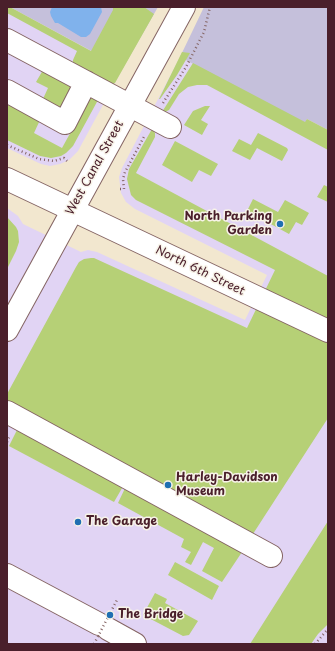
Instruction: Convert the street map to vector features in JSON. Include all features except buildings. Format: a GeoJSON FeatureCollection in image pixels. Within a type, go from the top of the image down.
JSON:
{"type":"FeatureCollection","features":[{"type":"Feature","properties":{"kind":"main road","name":"West Canal Street"},"geometry":{"type":"LineString","coordinates":[[7,330],[184,7]]}},
{"type":"Feature","properties":{"kind":"main road"},"geometry":{"type":"LineString","coordinates":[[7,40],[162,123]]}},
{"type":"Feature","properties":{"kind":"main road"},"geometry":{"type":"LineString","coordinates":[[7,92],[65,123],[86,82]]}},
{"type":"Feature","properties":{"kind":"main road","name":"North 6th Street"},"geometry":{"type":"LineString","coordinates":[[7,179],[328,332]]}},
{"type":"Feature","properties":{"kind":"main road"},"geometry":{"type":"LineString","coordinates":[[7,412],[271,556]]}},
{"type":"Feature","properties":{"kind":"main road"},"geometry":{"type":"LineString","coordinates":[[7,575],[100,633],[135,644]]}},
{"type":"Feature","properties":{"kind":"path"},"geometry":{"type":"LineString","coordinates":[[193,54],[204,32],[210,7]]}},
{"type":"Feature","properties":{"kind":"path"},"geometry":{"type":"LineString","coordinates":[[7,145],[39,159],[54,161],[64,158],[67,161]]}},
{"type":"Feature","properties":{"kind":"path"},"geometry":{"type":"LineString","coordinates":[[120,189],[124,189],[123,179],[128,164]]}},
{"type":"Feature","properties":{"kind":"path"},"geometry":{"type":"LineString","coordinates":[[100,633],[117,600]]}},
{"type":"Feature","properties":{"kind":"path"},"geometry":{"type":"LineString","coordinates":[[315,644],[328,629]]}},
{"type":"Feature","properties":{"kind":"shaded area"},"geometry":{"type":"Polygon","coordinates":[[[7,7],[10,7],[123,68],[78,151],[69,160],[60,164],[50,166],[41,164],[7,148],[7,7]]]}},
{"type":"Feature","properties":{"kind":"shaded area"},"geometry":{"type":"Polygon","coordinates":[[[10,7],[158,7],[123,68],[10,7]]]}},
{"type":"Feature","properties":{"kind":"shaded area"},"geometry":{"type":"Polygon","coordinates":[[[204,7],[328,7],[328,130],[307,119],[305,123],[180,57],[204,7]]]}},
{"type":"Feature","properties":{"kind":"shaded area","name":"Harley-Davidson Museum"},"geometry":{"type":"Polygon","coordinates":[[[180,57],[328,130],[328,644],[7,644],[7,208],[18,216],[23,224],[81,252],[88,250],[97,252],[245,320],[267,275],[135,209],[126,202],[121,193],[119,177],[122,168],[180,57]]]}},
{"type":"Feature","properties":{"kind":"green space"},"geometry":{"type":"Polygon","coordinates":[[[7,7],[10,7],[91,51],[113,10],[113,7],[144,7],[154,14],[115,83],[111,85],[73,65],[73,60],[77,51],[7,13],[7,7]]]}},
{"type":"Feature","properties":{"kind":"green space"},"geometry":{"type":"Polygon","coordinates":[[[182,52],[190,53],[177,75],[159,99],[182,52]]]}},
{"type":"Feature","properties":{"kind":"green space"},"geometry":{"type":"Polygon","coordinates":[[[193,63],[305,122],[307,119],[328,130],[328,150],[207,85],[188,87],[179,94],[169,110],[162,112],[193,63]]]}},
{"type":"Feature","properties":{"kind":"green space"},"geometry":{"type":"Polygon","coordinates":[[[43,70],[74,87],[61,111],[42,101],[48,88],[36,82],[43,70]]]}},
{"type":"Feature","properties":{"kind":"green space"},"geometry":{"type":"Polygon","coordinates":[[[93,97],[98,100],[73,146],[61,156],[51,158],[40,156],[7,140],[7,108],[9,104],[40,120],[34,133],[62,148],[89,99],[93,97]]]}},
{"type":"Feature","properties":{"kind":"green space"},"geometry":{"type":"Polygon","coordinates":[[[205,106],[210,106],[201,120],[208,124],[202,135],[184,125],[193,111],[205,106]]]}},
{"type":"Feature","properties":{"kind":"green space"},"geometry":{"type":"Polygon","coordinates":[[[152,129],[155,133],[155,137],[136,173],[328,276],[328,418],[251,537],[7,402],[7,394],[76,267],[79,262],[84,259],[94,258],[247,328],[275,270],[136,200],[131,195],[127,179],[129,169],[152,129]]]}},
{"type":"Feature","properties":{"kind":"green space"},"geometry":{"type":"Polygon","coordinates":[[[258,133],[287,148],[288,150],[282,161],[257,148],[250,160],[232,151],[239,139],[251,145],[258,133]]]}},
{"type":"Feature","properties":{"kind":"green space"},"geometry":{"type":"Polygon","coordinates":[[[175,141],[218,164],[211,176],[199,170],[192,182],[162,165],[175,141]]]}},
{"type":"Feature","properties":{"kind":"green space"},"geometry":{"type":"Polygon","coordinates":[[[324,185],[328,187],[328,202],[317,197],[324,185]]]}},
{"type":"Feature","properties":{"kind":"green space"},"geometry":{"type":"Polygon","coordinates":[[[253,199],[278,212],[285,200],[309,213],[302,225],[296,222],[289,234],[247,211],[253,199]]]}},
{"type":"Feature","properties":{"kind":"green space"},"geometry":{"type":"Polygon","coordinates":[[[7,217],[18,231],[19,242],[7,269],[7,217]]]}},
{"type":"Feature","properties":{"kind":"green space"},"geometry":{"type":"Polygon","coordinates":[[[19,426],[125,483],[114,502],[9,446],[19,426]]]}},
{"type":"Feature","properties":{"kind":"green space"},"geometry":{"type":"Polygon","coordinates":[[[127,484],[244,549],[222,582],[202,571],[214,548],[203,542],[191,565],[185,562],[191,552],[181,547],[184,539],[118,503],[127,484]]]}},
{"type":"Feature","properties":{"kind":"green space"},"geometry":{"type":"Polygon","coordinates":[[[328,521],[328,624],[311,644],[250,644],[328,521]]]}},
{"type":"Feature","properties":{"kind":"green space"},"geometry":{"type":"Polygon","coordinates":[[[175,562],[219,586],[212,600],[168,575],[175,562]]]}},
{"type":"Feature","properties":{"kind":"green space"},"geometry":{"type":"Polygon","coordinates":[[[155,593],[167,599],[165,603],[198,621],[189,635],[183,636],[143,615],[155,593]]]}},
{"type":"Feature","properties":{"kind":"water"},"geometry":{"type":"Polygon","coordinates":[[[52,7],[101,7],[102,12],[90,34],[86,37],[81,37],[58,23],[55,23],[50,12],[52,7]]]}},
{"type":"Feature","properties":{"kind":"place","name":"North Parking Garden"},"geometry":{"type":"Point","coordinates":[280,224]}},
{"type":"Feature","properties":{"kind":"place","name":"Harley-Davidson Museum"},"geometry":{"type":"Point","coordinates":[168,485]}},
{"type":"Feature","properties":{"kind":"place","name":"The Garage"},"geometry":{"type":"Point","coordinates":[78,522]}},
{"type":"Feature","properties":{"kind":"place","name":"The Bridge"},"geometry":{"type":"Point","coordinates":[110,615]}}]}
